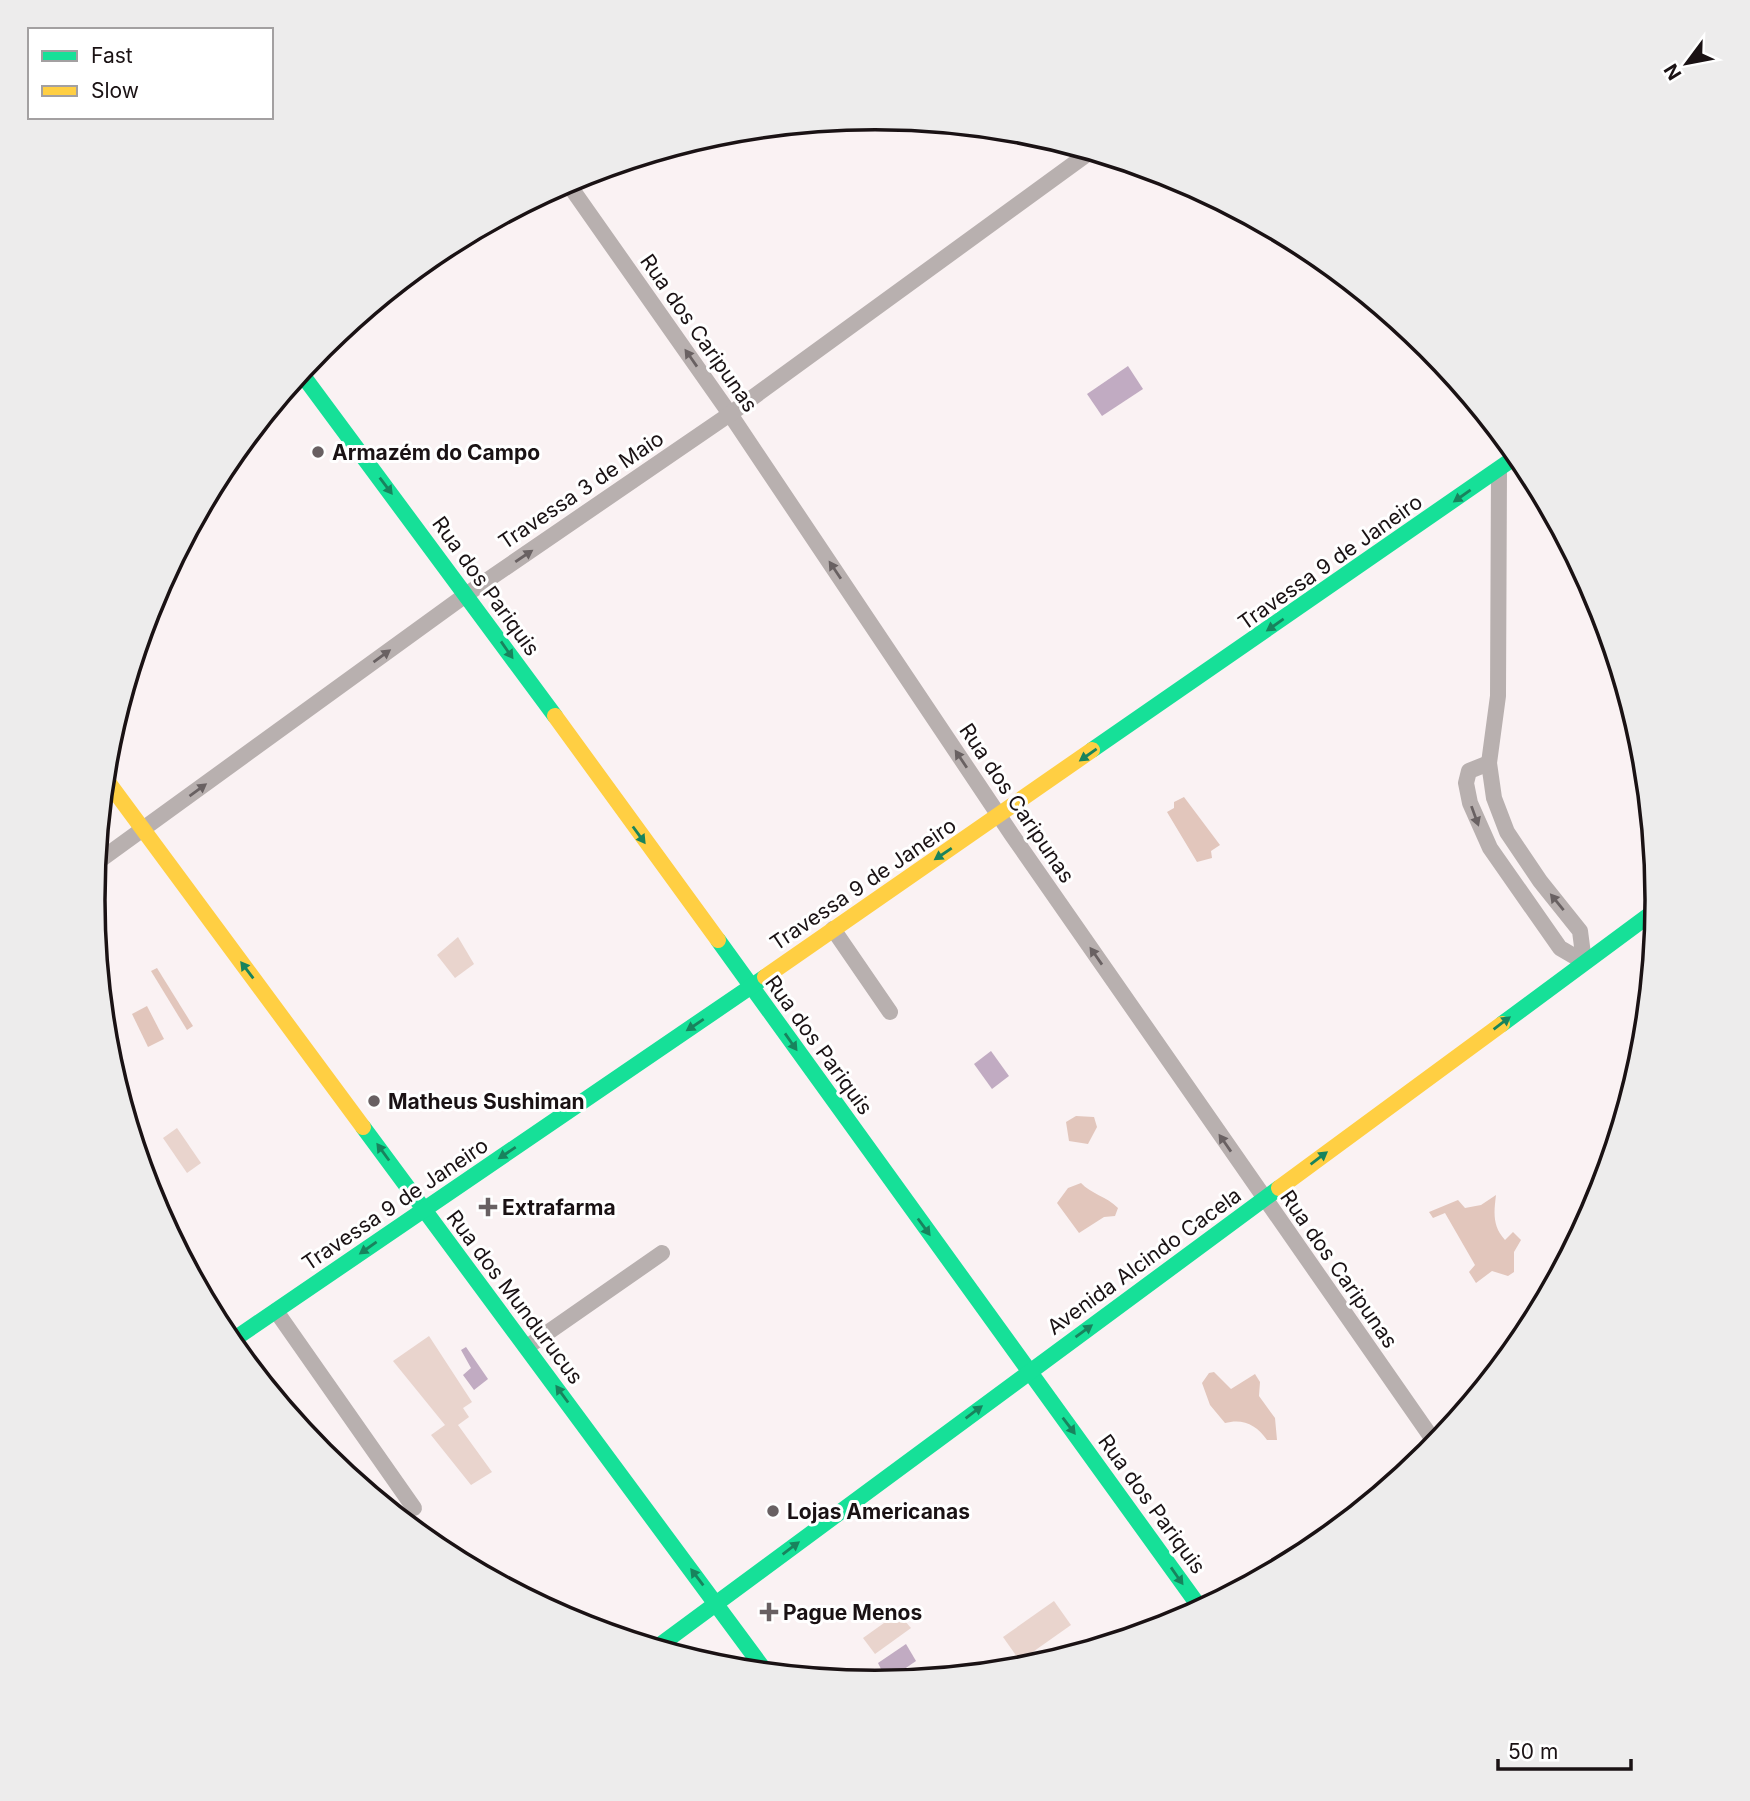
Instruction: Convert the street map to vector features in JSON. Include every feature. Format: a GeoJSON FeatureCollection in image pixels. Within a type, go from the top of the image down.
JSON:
{"type":"FeatureCollection","features":[{"type":"Feature","properties":{"kind":"main road","name":"Rua dos Pariquis"},"geometry":{"type":"LineString","coordinates":[[307,382],[467,594],[1195,1601]]}},
{"type":"Feature","properties":{"kind":"main road","name":"Travessa 9 de Janeiro"},"geometry":{"type":"LineString","coordinates":[[240,1335],[752,986],[1508,463]]}},
{"type":"Feature","properties":{"kind":"main road","name":"Rua dos Mundurucus"},"geometry":{"type":"LineString","coordinates":[[114,790],[759,1661]]}},
{"type":"Feature","properties":{"kind":"main road","name":"Avenida Alcindo Cacela"},"geometry":{"type":"LineString","coordinates":[[665,1641],[1644,918]]}},
{"type":"Feature","properties":{"kind":"street","name":"Travessa 3 de Maio"},"geometry":{"type":"LineString","coordinates":[[107,856],[467,594],[730,414],[1081,159]]}},
{"type":"Feature","properties":{"kind":"street","name":"Rua dos Caripunas"},"geometry":{"type":"LineString","coordinates":[[575,191],[730,414],[999,816],[1429,1434]]}},
{"type":"Feature","properties":{"kind":"street"},"geometry":{"type":"LineString","coordinates":[[1499,470],[1498,696],[1489,763],[1494,798],[1507,832],[1540,881],[1580,931],[1584,962]]}},
{"type":"Feature","properties":{"kind":"street"},"geometry":{"type":"LineString","coordinates":[[1489,763],[1469,771],[1466,783],[1483,836],[1560,948],[1584,962]]}},
{"type":"Feature","properties":{"kind":"street"},"geometry":{"type":"LineString","coordinates":[[833,929],[890,1012]]}},
{"type":"Feature","properties":{"kind":"street"},"geometry":{"type":"LineString","coordinates":[[527,1347],[662,1253]]}},
{"type":"Feature","properties":{"kind":"street"},"geometry":{"type":"LineString","coordinates":[[276,1311],[414,1508]]}},
{"type":"Feature","properties":{"kind":"shaded area"},"geometry":{"type":"Polygon","coordinates":[[[1128,366],[1143,389],[1102,416],[1087,394],[1128,366]]]}},
{"type":"Feature","properties":{"kind":"shaded area"},"geometry":{"type":"Polygon","coordinates":[[[1184,797],[1220,845],[1211,851],[1212,858],[1197,862],[1167,812],[1174,808],[1174,802],[1184,797]]]}},
{"type":"Feature","properties":{"kind":"shaded area"},"geometry":{"type":"Polygon","coordinates":[[[458,937],[474,964],[455,978],[437,955],[458,937]]]}},
{"type":"Feature","properties":{"kind":"shaded area"},"geometry":{"type":"Polygon","coordinates":[[[157,968],[193,1026],[187,1030],[151,971],[157,968]]]}},
{"type":"Feature","properties":{"kind":"shaded area"},"geometry":{"type":"Polygon","coordinates":[[[147,1006],[164,1039],[148,1047],[132,1014],[147,1006]]]}},
{"type":"Feature","properties":{"kind":"shaded area"},"geometry":{"type":"Polygon","coordinates":[[[991,1051],[1009,1076],[992,1089],[974,1064],[991,1051]]]}},
{"type":"Feature","properties":{"kind":"shaded area"},"geometry":{"type":"Polygon","coordinates":[[[1076,1116],[1094,1117],[1097,1127],[1088,1144],[1069,1141],[1066,1122],[1076,1116]]]}},
{"type":"Feature","properties":{"kind":"shaded area"},"geometry":{"type":"Polygon","coordinates":[[[177,1128],[201,1163],[187,1173],[163,1138],[177,1128]]]}},
{"type":"Feature","properties":{"kind":"shaded area"},"geometry":{"type":"Polygon","coordinates":[[[1081,1183],[1118,1208],[1115,1216],[1104,1217],[1079,1233],[1057,1203],[1068,1188],[1081,1183]]]}},
{"type":"Feature","properties":{"kind":"shaded area"},"geometry":{"type":"Polygon","coordinates":[[[1496,1195],[1498,1229],[1505,1240],[1513,1232],[1521,1240],[1514,1252],[1514,1272],[1508,1276],[1492,1271],[1476,1283],[1469,1272],[1475,1265],[1445,1213],[1433,1218],[1429,1212],[1458,1200],[1465,1208],[1481,1205],[1496,1195]]]}},
{"type":"Feature","properties":{"kind":"shaded area"},"geometry":{"type":"Polygon","coordinates":[[[429,1336],[472,1402],[463,1408],[469,1417],[458,1425],[492,1472],[471,1485],[431,1435],[445,1425],[393,1361],[429,1336]]]}},
{"type":"Feature","properties":{"kind":"shaded area"},"geometry":{"type":"Polygon","coordinates":[[[466,1347],[488,1379],[474,1390],[463,1375],[471,1368],[461,1350],[466,1347]]]}},
{"type":"Feature","properties":{"kind":"shaded area"},"geometry":{"type":"Polygon","coordinates":[[[1214,1372],[1231,1389],[1255,1374],[1260,1382],[1259,1396],[1275,1418],[1277,1440],[1267,1440],[1259,1430],[1249,1424],[1238,1421],[1225,1423],[1210,1405],[1202,1383],[1209,1373],[1214,1372]]]}},
{"type":"Feature","properties":{"kind":"shaded area"},"geometry":{"type":"Polygon","coordinates":[[[1054,1601],[1071,1625],[1025,1656],[1017,1657],[1003,1637],[1054,1601]]]}},
{"type":"Feature","properties":{"kind":"shaded area"},"geometry":{"type":"Polygon","coordinates":[[[898,1613],[911,1628],[875,1654],[863,1638],[898,1613]]]}},
{"type":"Feature","properties":{"kind":"shaded area"},"geometry":{"type":"Polygon","coordinates":[[[906,1644],[916,1661],[904,1669],[881,1670],[878,1663],[906,1644]]]}},
{"type":"Feature","properties":{"kind":"traffic: fast"},"geometry":{"type":"LineString","coordinates":[[307,381],[555,716]]}},
{"type":"Feature","properties":{"kind":"traffic: fast"},"geometry":{"type":"LineString","coordinates":[[1092,750],[1508,463]]}},
{"type":"Feature","properties":{"kind":"traffic: fast"},"geometry":{"type":"LineString","coordinates":[[1502,1024],[1644,919]]}},
{"type":"Feature","properties":{"kind":"traffic: fast"},"geometry":{"type":"LineString","coordinates":[[718,940],[1195,1601]]}},
{"type":"Feature","properties":{"kind":"traffic: fast"},"geometry":{"type":"LineString","coordinates":[[240,1335],[765,977]]}},
{"type":"Feature","properties":{"kind":"traffic: fast"},"geometry":{"type":"LineString","coordinates":[[363,1127],[758,1661]]}},
{"type":"Feature","properties":{"kind":"traffic: fast"},"geometry":{"type":"LineString","coordinates":[[665,1641],[1279,1188]]}},
{"type":"Feature","properties":{"kind":"traffic: slow"},"geometry":{"type":"LineString","coordinates":[[555,716],[718,940]]}},
{"type":"Feature","properties":{"kind":"traffic: slow"},"geometry":{"type":"LineString","coordinates":[[765,977],[1092,750]]}},
{"type":"Feature","properties":{"kind":"traffic: slow"},"geometry":{"type":"LineString","coordinates":[[114,790],[363,1127]]}},
{"type":"Feature","properties":{"kind":"traffic: slow"},"geometry":{"type":"LineString","coordinates":[[1279,1188],[1502,1024]]}},
{"type":"Feature","properties":{"kind":"place","name":"Armazém do Campo"},"geometry":{"type":"Point","coordinates":[318,452]}},
{"type":"Feature","properties":{"kind":"place","name":"Matheus Sushiman"},"geometry":{"type":"Point","coordinates":[374,1101]}},
{"type":"Feature","properties":{"kind":"place","name":"Extrafarma"},"geometry":{"type":"Point","coordinates":[488,1207]}},
{"type":"Feature","properties":{"kind":"place","name":"Lojas Americanas"},"geometry":{"type":"Point","coordinates":[773,1511]}},
{"type":"Feature","properties":{"kind":"place","name":"Pague Menos"},"geometry":{"type":"Point","coordinates":[769,1612]}}]}
